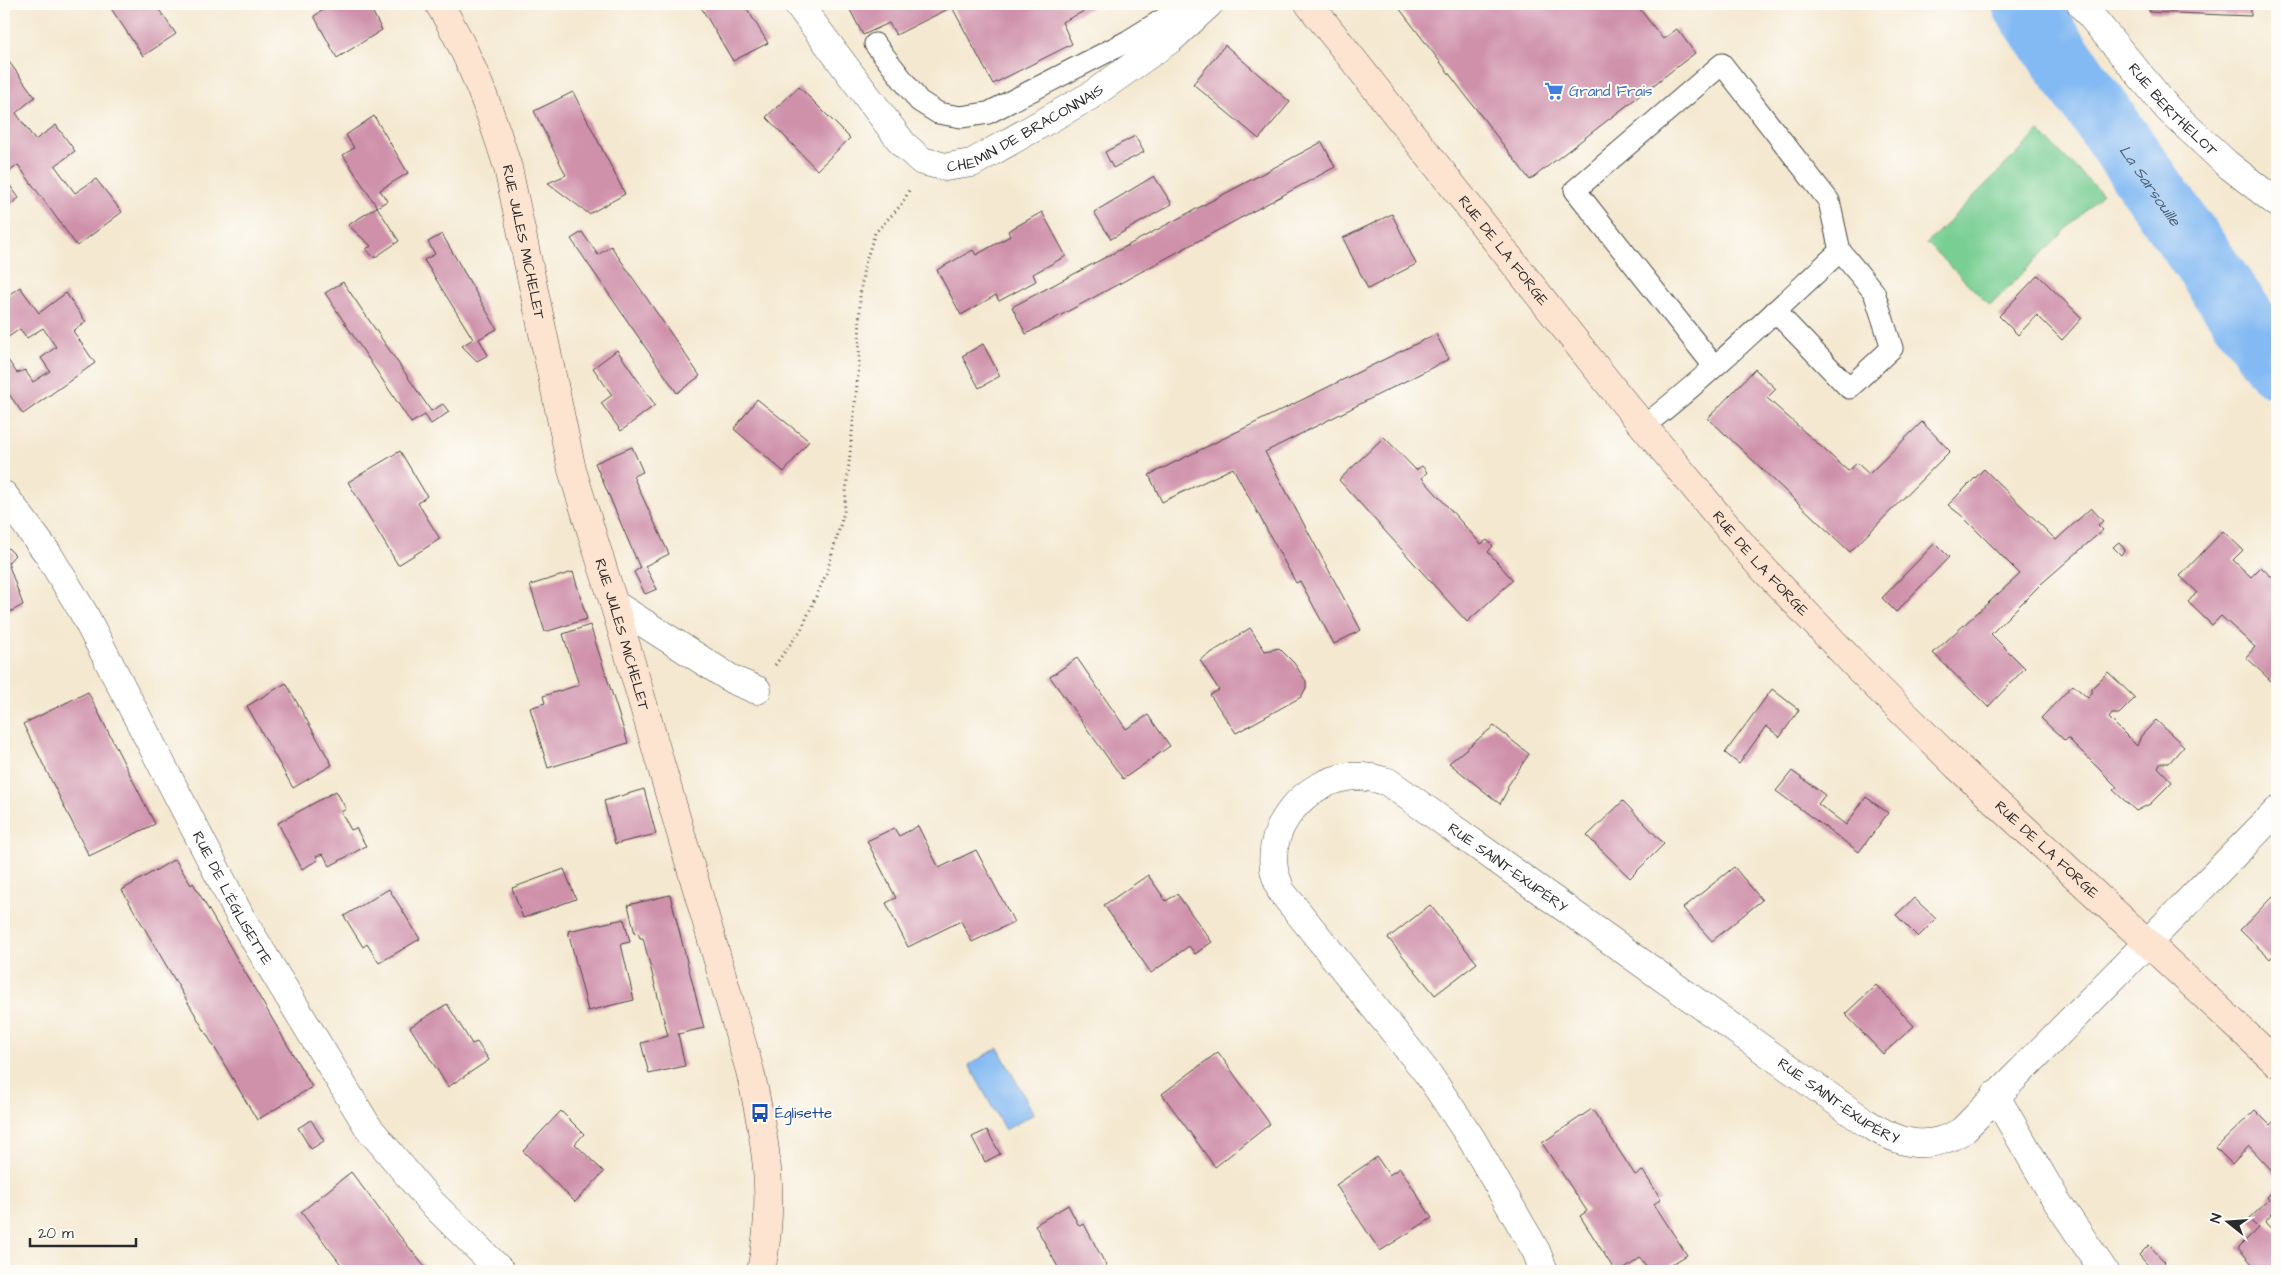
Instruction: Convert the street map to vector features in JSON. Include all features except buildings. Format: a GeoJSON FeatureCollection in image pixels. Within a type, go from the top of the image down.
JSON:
{"type":"FeatureCollection","features":[{"type":"Feature","properties":{"kind":"main road","name":"RUE JULES MICHELET"},"geometry":{"type":"LineString","coordinates":[[439,4],[472,69],[495,126],[508,168],[572,470],[614,604],[750,1071],[760,1114],[769,1189],[768,1234],[761,1271]]}},
{"type":"Feature","properties":{"kind":"main road","name":"RUE DE LA FORGE"},"geometry":{"type":"LineString","coordinates":[[1309,4],[1644,426],[1755,560],[1860,670],[1956,765],[2065,864],[2147,944],[2277,1063]]}},
{"type":"Feature","properties":{"kind":"street","name":"CHEMIN DE BRACONNAIS"},"geometry":{"type":"LineString","coordinates":[[798,4],[903,144],[922,161],[946,167],[972,163],[1090,96],[1172,39],[1209,4]]}},
{"type":"Feature","properties":{"kind":"street","name":"RUE BERTHELOT"},"geometry":{"type":"LineString","coordinates":[[2081,4],[2168,109],[2227,164],[2277,203]]}},
{"type":"Feature","properties":{"kind":"street","name":"RUE DE L'ÉGLISETTE"},"geometry":{"type":"LineString","coordinates":[[4,495],[48,554],[83,612],[240,916],[368,1127],[430,1201],[501,1271]]}},
{"type":"Feature","properties":{"kind":"street"},"geometry":{"type":"LineString","coordinates":[[614,604],[733,680],[757,690]]}},
{"type":"Feature","properties":{"kind":"street","name":"RUE SAINT-EXUPÉRY"},"geometry":{"type":"LineString","coordinates":[[1544,1271],[1536,1251],[1471,1138],[1428,1074],[1281,891],[1274,870],[1276,838],[1290,811],[1306,794],[1332,780],[1349,776],[1374,778],[1388,782],[1884,1134],[1902,1142],[1936,1142],[1950,1138],[1962,1131],[1995,1095],[2277,811]]}},
{"type":"Feature","properties":{"kind":"street"},"geometry":{"type":"LineString","coordinates":[[1995,1095],[2056,1200],[2104,1271]]}},
{"type":"Feature","properties":{"kind":"lane"},"geometry":{"type":"LineString","coordinates":[[875,44],[919,101],[938,113],[961,117],[988,113],[1128,42],[1165,18],[1198,4]]}},
{"type":"Feature","properties":{"kind":"lane"},"geometry":{"type":"LineString","coordinates":[[1714,366],[1575,190],[1722,64],[1829,201],[1840,251],[1874,292],[1892,348],[1849,388],[1774,311]]}},
{"type":"Feature","properties":{"kind":"lane"},"geometry":{"type":"LineString","coordinates":[[1644,426],[1678,399],[1840,251]]}},
{"type":"Feature","properties":{"kind":"path"},"geometry":{"type":"LineString","coordinates":[[757,690],[800,630],[827,572],[844,512],[850,465],[859,365],[860,296],[864,267],[875,233],[903,203],[922,161]]}},
{"type":"Feature","properties":{"kind":"green space"},"geometry":{"type":"Polygon","coordinates":[[[2039,131],[2102,194],[1990,306],[1927,243],[2039,131]]]}},
{"type":"Feature","properties":{"kind":"water"},"geometry":{"type":"Polygon","coordinates":[[[998,1048],[1034,1114],[1005,1130],[969,1065],[998,1048]]]}},
{"type":"Feature","properties":{"kind":"waterway","name":"La Sarsouille"},"geometry":{"type":"LineString","coordinates":[[2024,4],[2277,366]]}},
{"type":"Feature","properties":{"kind":"place","name":"Grand Frais"},"geometry":{"type":"Point","coordinates":[1554,91]}},
{"type":"Feature","properties":{"kind":"place","name":"Églisette"},"geometry":{"type":"Point","coordinates":[760,1113]}}]}
